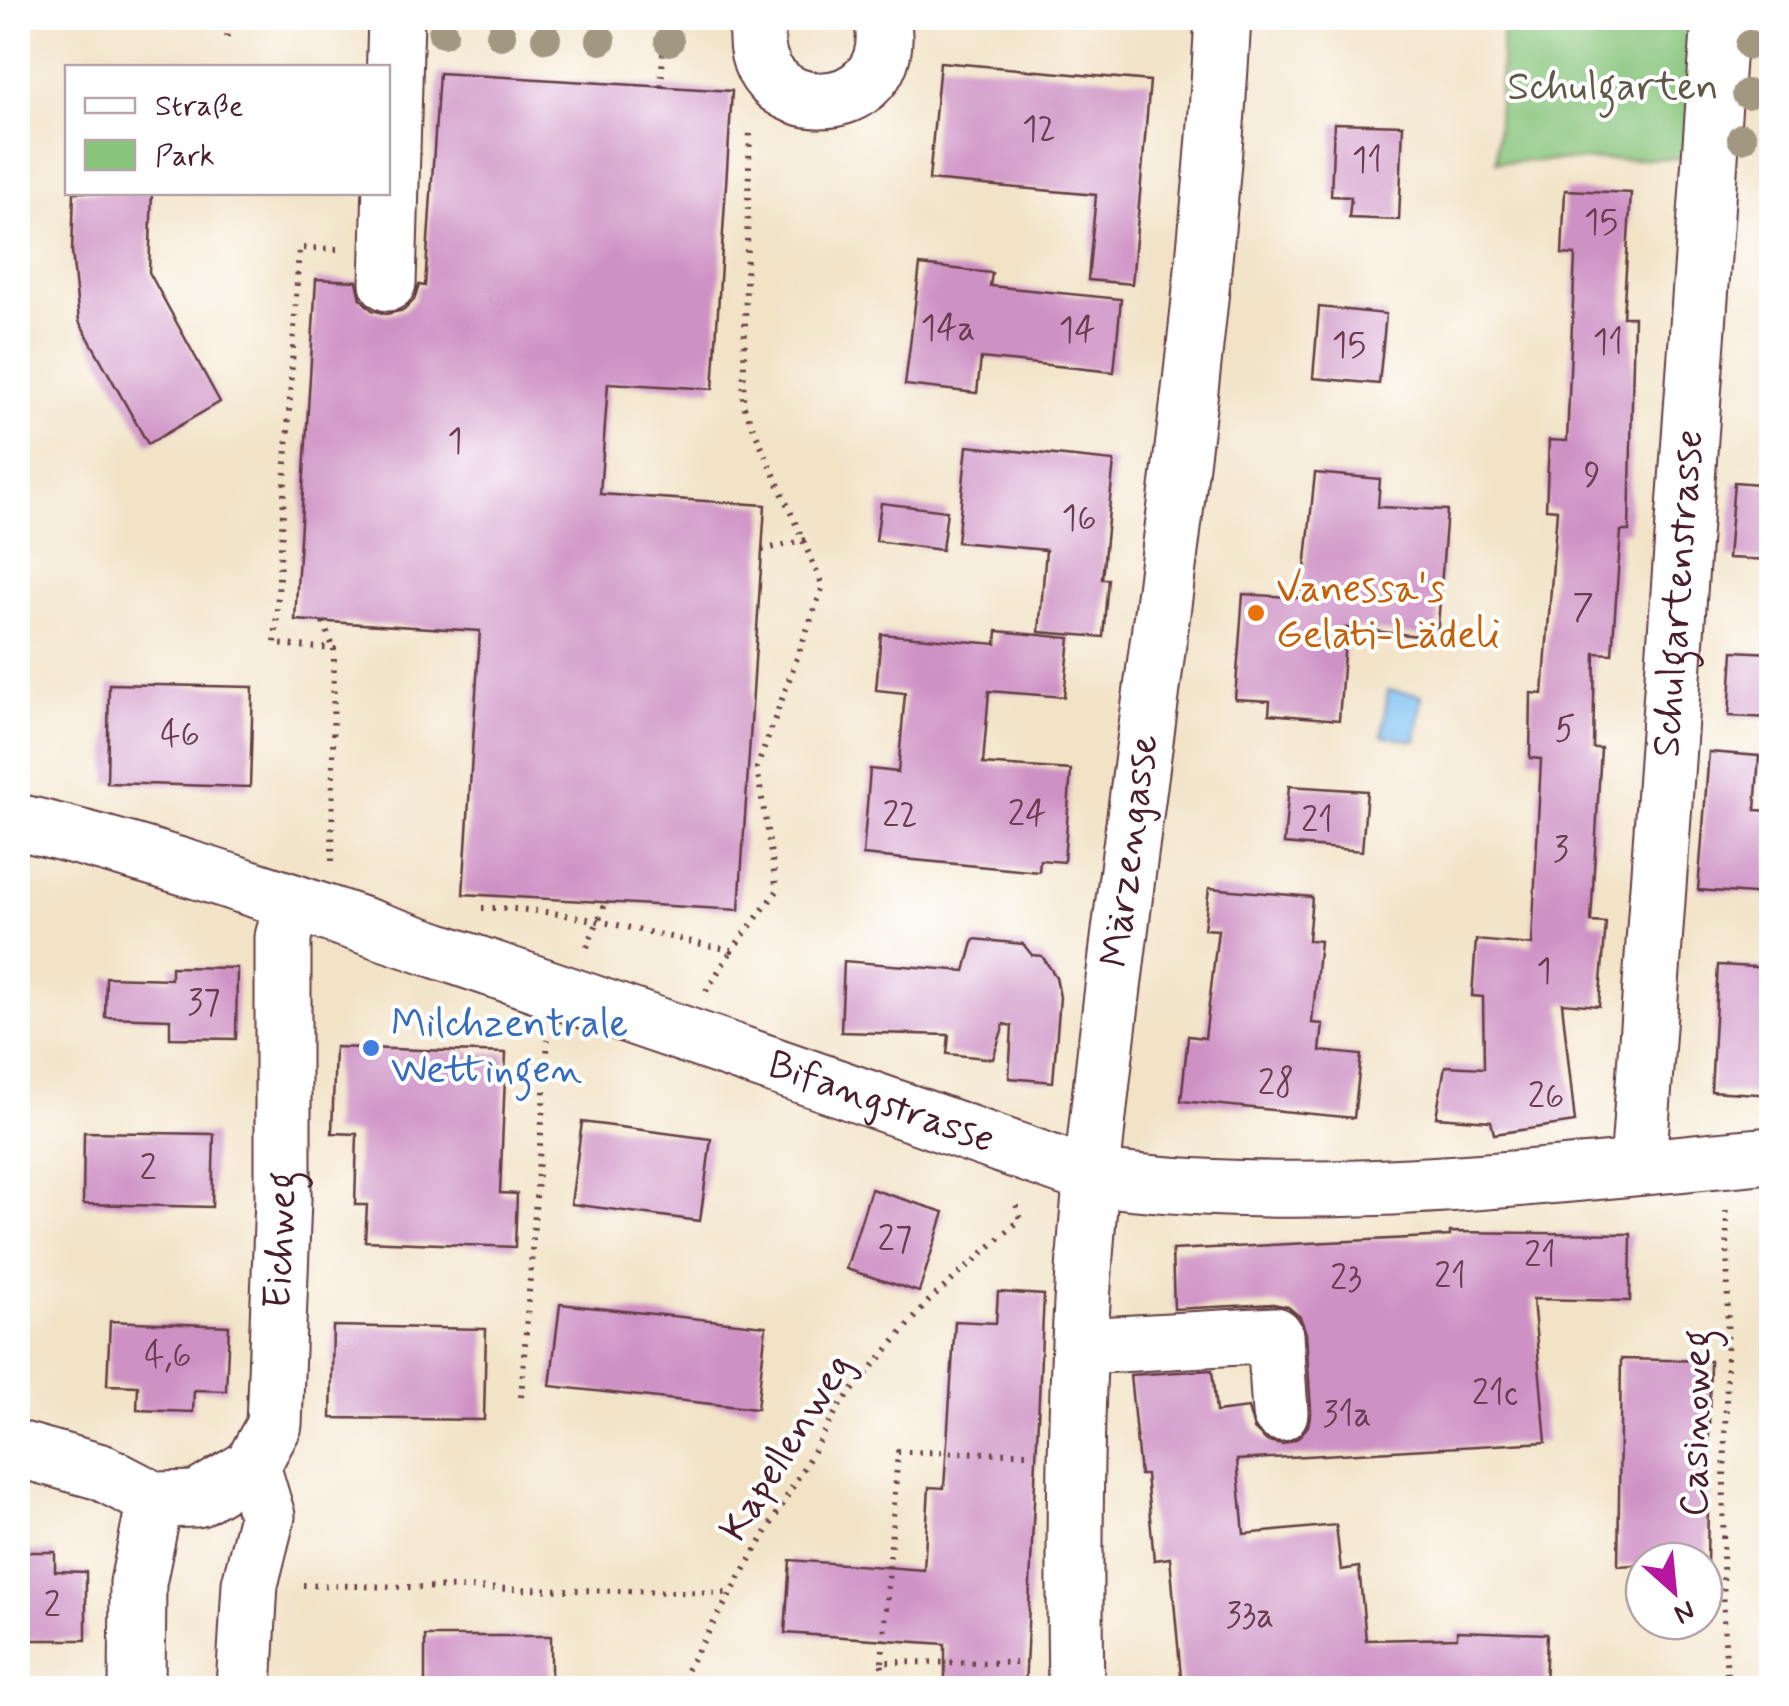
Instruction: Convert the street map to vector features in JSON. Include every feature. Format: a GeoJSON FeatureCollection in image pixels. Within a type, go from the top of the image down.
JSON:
{"type":"FeatureCollection","features":[{"type":"Feature","properties":{"kind":"street"},"geometry":{"type":"LineString","coordinates":[[389,267],[396,18]]}},
{"type":"Feature","properties":{"kind":"street"},"geometry":{"type":"LineString","coordinates":[[755,18],[756,40],[770,79],[788,93],[826,102],[848,95],[874,72],[885,41],[882,18]]}},
{"type":"Feature","properties":{"kind":"street","name":"Märzengasse"},"geometry":{"type":"LineString","coordinates":[[1076,1674],[1078,1453],[1092,1177],[1185,424],[1223,18]]}},
{"type":"Feature","properties":{"kind":"street","name":"Schulgartenstrasse"},"geometry":{"type":"LineString","coordinates":[[1638,1167],[1720,18]]}},
{"type":"Feature","properties":{"kind":"street","name":"Bifangstrasse"},"geometry":{"type":"LineString","coordinates":[[18,822],[118,845],[293,902],[573,971],[1092,1177],[1168,1187],[1284,1192],[1427,1187],[1748,1157]]}},
{"type":"Feature","properties":{"kind":"street","name":"Eichweg"},"geometry":{"type":"LineString","coordinates":[[252,1466],[274,1425],[284,1199],[283,937],[293,902]]}},
{"type":"Feature","properties":{"kind":"street"},"geometry":{"type":"LineString","coordinates":[[1082,1346],[1276,1335],[1280,1413]]}},
{"type":"Feature","properties":{"kind":"street"},"geometry":{"type":"LineString","coordinates":[[18,1450],[100,1472],[155,1500],[197,1499],[252,1466],[266,1516],[250,1584],[244,1688]]}},
{"type":"Feature","properties":{"kind":"street"},"geometry":{"type":"LineString","coordinates":[[137,1688],[138,1584],[155,1500]]}},
{"type":"Feature","properties":{"kind":"path"},"geometry":{"type":"LineString","coordinates":[[227,36],[228,18]]}},
{"type":"Feature","properties":{"kind":"path"},"geometry":{"type":"LineString","coordinates":[[661,87],[663,51]]}},
{"type":"Feature","properties":{"kind":"path"},"geometry":{"type":"LineString","coordinates":[[704,994],[777,891],[757,768],[823,586],[743,404],[751,107]]}},
{"type":"Feature","properties":{"kind":"path"},"geometry":{"type":"LineString","coordinates":[[334,649],[275,644],[298,248],[389,267]]}},
{"type":"Feature","properties":{"kind":"path"},"geometry":{"type":"LineString","coordinates":[[762,550],[806,540]]}},
{"type":"Feature","properties":{"kind":"path"},"geometry":{"type":"LineString","coordinates":[[323,622],[334,649],[332,862]]}},
{"type":"Feature","properties":{"kind":"path"},"geometry":{"type":"LineString","coordinates":[[521,1397],[550,1024],[606,902]]}},
{"type":"Feature","properties":{"kind":"path"},"geometry":{"type":"LineString","coordinates":[[464,908],[518,908],[732,950]]}},
{"type":"Feature","properties":{"kind":"path","name":"Casinoweg"},"geometry":{"type":"LineString","coordinates":[[1728,1688],[1724,1633],[1730,1350],[1748,1157]]}},
{"type":"Feature","properties":{"kind":"path","name":"Kapellenweg"},"geometry":{"type":"LineString","coordinates":[[676,1688],[840,1405],[928,1300],[1020,1220]]}},
{"type":"Feature","properties":{"kind":"path"},"geometry":{"type":"LineString","coordinates":[[881,1688],[898,1452],[1078,1453]]}},
{"type":"Feature","properties":{"kind":"path"},"geometry":{"type":"LineString","coordinates":[[250,1584],[732,1593]]}},
{"type":"Feature","properties":{"kind":"path"},"geometry":{"type":"LineString","coordinates":[[882,1662],[1076,1674]]}},
{"type":"Feature","properties":{"kind":"green space","name":"Schulgarten"},"geometry":{"type":"Polygon","coordinates":[[[1503,18],[1695,18],[1685,158],[1496,162],[1503,18]]]}},
{"type":"Feature","properties":{"kind":"water"},"geometry":{"type":"Polygon","coordinates":[[[1388,690],[1422,695],[1416,741],[1382,736],[1388,690]]]}},
{"type":"Feature","properties":{"kind":"building"},"geometry":{"type":"Polygon","coordinates":[[[940,62],[1150,81],[1132,284],[1088,280],[1096,195],[929,180],[940,62]]]}},
{"type":"Feature","properties":{"kind":"building"},"geometry":{"type":"Polygon","coordinates":[[[439,73],[732,91],[713,389],[608,383],[600,494],[765,505],[739,910],[463,894],[480,631],[295,620],[316,279],[357,281],[361,299],[372,310],[386,314],[404,310],[414,300],[419,285],[425,286],[439,73]]]}},
{"type":"Feature","properties":{"kind":"building"},"geometry":{"type":"Polygon","coordinates":[[[1334,123],[1403,125],[1399,220],[1349,218],[1351,197],[1331,196],[1334,123]]]}},
{"type":"Feature","properties":{"kind":"building"},"geometry":{"type":"Polygon","coordinates":[[[1565,190],[1631,193],[1623,317],[1634,317],[1629,531],[1621,531],[1612,654],[1595,653],[1593,748],[1601,748],[1591,922],[1606,923],[1599,1006],[1562,1003],[1575,1122],[1494,1134],[1491,1121],[1436,1117],[1445,1066],[1484,1068],[1483,997],[1472,996],[1476,940],[1532,945],[1541,759],[1530,758],[1531,693],[1543,694],[1557,510],[1546,509],[1549,440],[1567,441],[1575,255],[1562,254],[1565,190]]]}},
{"type":"Feature","properties":{"kind":"building"},"geometry":{"type":"Polygon","coordinates":[[[74,195],[152,195],[149,272],[220,402],[148,444],[79,321],[72,251],[74,195]]]}},
{"type":"Feature","properties":{"kind":"building"},"geometry":{"type":"Polygon","coordinates":[[[920,265],[992,273],[990,286],[1121,299],[1114,372],[981,358],[977,393],[905,385],[920,265]]]}},
{"type":"Feature","properties":{"kind":"building"},"geometry":{"type":"Polygon","coordinates":[[[1319,307],[1386,314],[1379,384],[1313,378],[1319,307]]]}},
{"type":"Feature","properties":{"kind":"building"},"geometry":{"type":"Polygon","coordinates":[[[967,446],[1114,461],[1102,579],[1108,579],[1103,637],[1039,632],[1046,550],[957,542],[967,446]]]}},
{"type":"Feature","properties":{"kind":"building"},"geometry":{"type":"Polygon","coordinates":[[[1315,473],[1380,479],[1378,507],[1447,510],[1437,638],[1346,628],[1339,720],[1269,714],[1270,701],[1235,699],[1243,594],[1302,598],[1315,473]]]}},
{"type":"Feature","properties":{"kind":"building"},"geometry":{"type":"Polygon","coordinates":[[[1734,482],[1772,485],[1772,560],[1728,558],[1734,482]]]}},
{"type":"Feature","properties":{"kind":"building"},"geometry":{"type":"Polygon","coordinates":[[[881,503],[947,511],[942,550],[876,541],[881,503]]]}},
{"type":"Feature","properties":{"kind":"building"},"geometry":{"type":"Polygon","coordinates":[[[997,631],[1070,638],[1064,697],[989,691],[983,764],[1071,770],[1064,862],[1040,860],[1039,872],[863,855],[870,769],[898,772],[905,693],[876,690],[881,634],[996,644],[997,631]]]}},
{"type":"Feature","properties":{"kind":"building"},"geometry":{"type":"Polygon","coordinates":[[[1733,651],[1772,653],[1772,718],[1729,716],[1733,651]]]}},
{"type":"Feature","properties":{"kind":"building"},"geometry":{"type":"Polygon","coordinates":[[[109,684],[253,687],[250,787],[107,783],[109,684]]]}},
{"type":"Feature","properties":{"kind":"building"},"geometry":{"type":"Polygon","coordinates":[[[1709,752],[1759,756],[1755,810],[1772,811],[1767,895],[1698,890],[1709,752]]]}},
{"type":"Feature","properties":{"kind":"building"},"geometry":{"type":"Polygon","coordinates":[[[1289,786],[1367,791],[1362,851],[1284,844],[1289,786]]]}},
{"type":"Feature","properties":{"kind":"building"},"geometry":{"type":"Polygon","coordinates":[[[1209,888],[1312,897],[1308,940],[1320,941],[1312,1023],[1323,1024],[1320,1051],[1361,1055],[1354,1118],[1181,1101],[1188,1036],[1205,1038],[1218,930],[1204,929],[1209,888]]]}},
{"type":"Feature","properties":{"kind":"building"},"geometry":{"type":"Polygon","coordinates":[[[974,939],[1023,944],[1032,955],[1042,956],[1056,977],[1060,997],[1053,1082],[1009,1078],[1012,1026],[1004,1024],[993,1059],[947,1054],[949,1035],[841,1032],[844,961],[965,971],[974,939]]]}},
{"type":"Feature","properties":{"kind":"building"},"geometry":{"type":"Polygon","coordinates":[[[1718,965],[1772,968],[1772,1095],[1711,1091],[1718,965]]]}},
{"type":"Feature","properties":{"kind":"building"},"geometry":{"type":"Polygon","coordinates":[[[171,967],[237,968],[236,1039],[170,1038],[170,1019],[105,1017],[106,977],[171,979],[171,967]]]}},
{"type":"Feature","properties":{"kind":"building"},"geometry":{"type":"Polygon","coordinates":[[[335,1047],[506,1053],[500,1193],[517,1194],[515,1247],[365,1241],[367,1205],[355,1205],[357,1134],[332,1133],[335,1047]]]}},
{"type":"Feature","properties":{"kind":"building"},"geometry":{"type":"Polygon","coordinates":[[[582,1122],[711,1139],[700,1221],[571,1204],[582,1122]]]}},
{"type":"Feature","properties":{"kind":"building"},"geometry":{"type":"Polygon","coordinates":[[[84,1132],[214,1134],[212,1207],[83,1204],[84,1132]]]}},
{"type":"Feature","properties":{"kind":"building"},"geometry":{"type":"Polygon","coordinates":[[[871,1189],[944,1212],[919,1292],[846,1269],[871,1189]]]}},
{"type":"Feature","properties":{"kind":"building"},"geometry":{"type":"Polygon","coordinates":[[[1450,1232],[1631,1234],[1630,1301],[1533,1299],[1546,1442],[1237,1460],[1244,1534],[1336,1525],[1341,1570],[1359,1567],[1366,1640],[1457,1638],[1457,1631],[1547,1634],[1545,1688],[1182,1688],[1170,1558],[1154,1560],[1146,1475],[1140,1475],[1130,1375],[1212,1370],[1216,1412],[1248,1408],[1254,1429],[1267,1441],[1283,1444],[1298,1438],[1308,1426],[1311,1411],[1306,1333],[1300,1317],[1288,1307],[1273,1304],[1174,1309],[1172,1250],[1450,1236],[1450,1232]]]}},
{"type":"Feature","properties":{"kind":"building"},"geometry":{"type":"Polygon","coordinates":[[[998,1292],[1044,1295],[1025,1688],[945,1688],[945,1644],[785,1633],[790,1560],[924,1570],[929,1487],[944,1488],[955,1321],[996,1323],[998,1292]]]}},
{"type":"Feature","properties":{"kind":"building"},"geometry":{"type":"Polygon","coordinates":[[[560,1304],[766,1326],[757,1409],[550,1386],[560,1304]]]}},
{"type":"Feature","properties":{"kind":"building"},"geometry":{"type":"Polygon","coordinates":[[[110,1321],[229,1326],[226,1391],[194,1390],[193,1412],[137,1410],[138,1386],[107,1385],[110,1321]]]}},
{"type":"Feature","properties":{"kind":"building"},"geometry":{"type":"Polygon","coordinates":[[[333,1326],[486,1329],[484,1420],[331,1418],[333,1326]]]}},
{"type":"Feature","properties":{"kind":"building"},"geometry":{"type":"Polygon","coordinates":[[[1621,1359],[1710,1361],[1707,1541],[1624,1541],[1624,1566],[1618,1566],[1621,1359]]]}},
{"type":"Feature","properties":{"kind":"building"},"geometry":{"type":"Polygon","coordinates":[[[18,1552],[55,1552],[55,1571],[86,1572],[86,1640],[18,1640],[18,1552]]]}},
{"type":"Feature","properties":{"kind":"building"},"geometry":{"type":"Polygon","coordinates":[[[425,1636],[551,1636],[551,1688],[425,1688],[425,1636]]]}},
{"type":"Feature","properties":{"kind":"place","name":"Vanessa's Gelati-Lädeli"},"geometry":{"type":"Point","coordinates":[1256,613]}},
{"type":"Feature","properties":{"kind":"place","name":"Milchzentrale Wettingen"},"geometry":{"type":"Point","coordinates":[371,1048]}}]}
